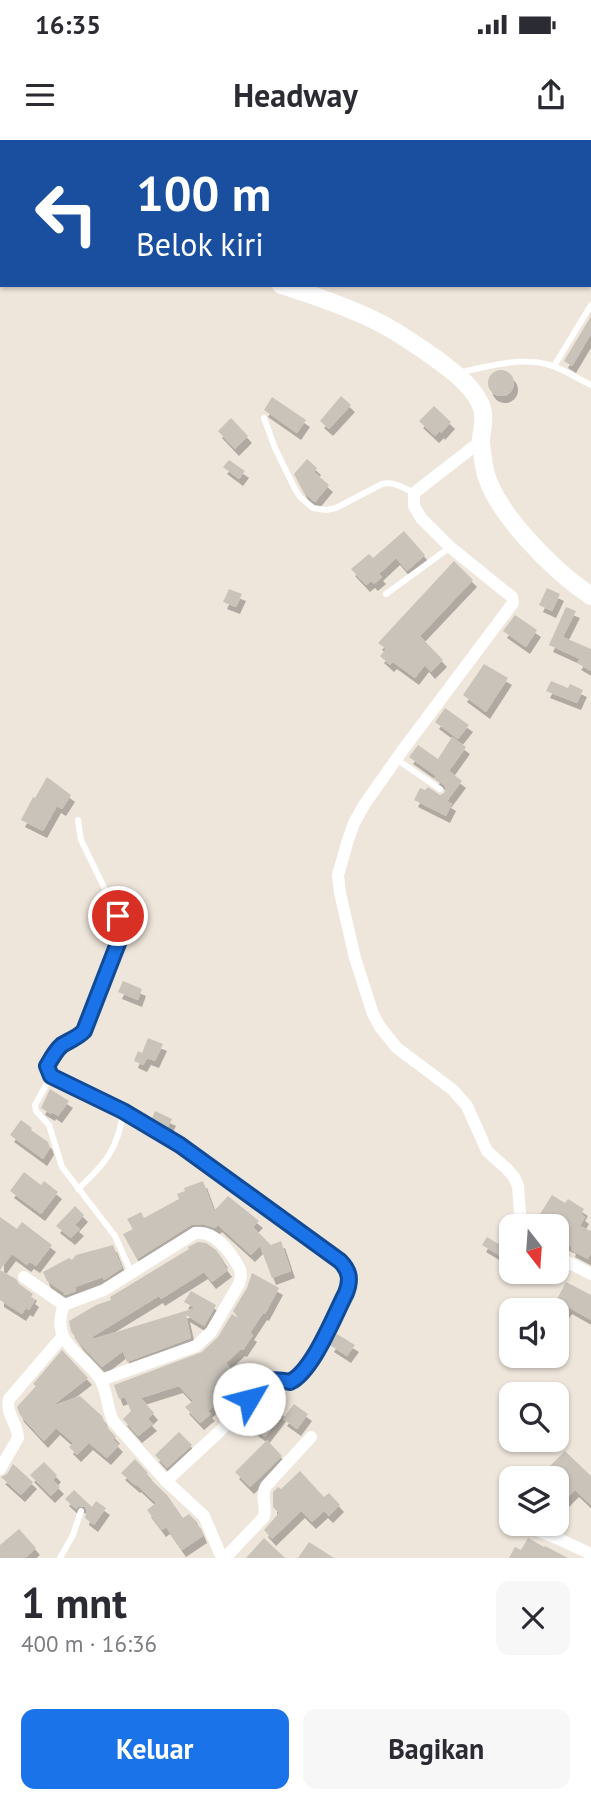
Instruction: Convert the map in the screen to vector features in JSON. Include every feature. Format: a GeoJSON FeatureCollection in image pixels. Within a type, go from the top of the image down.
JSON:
{"type":"FeatureCollection","features":[{"type":"Feature","properties":{"kind":"street"},"geometry":{"type":"LineString","coordinates":[[288,287],[377,321],[456,374],[481,404],[484,418],[481,441],[488,484],[494,496],[512,522],[557,569],[591,596]]}},
{"type":"Feature","properties":{"kind":"street"},"geometry":{"type":"LineString","coordinates":[[481,441],[414,494],[414,506],[417,513],[450,547],[512,597],[513,603],[364,805],[338,868],[338,883],[355,958],[373,1014],[389,1040],[462,1099],[487,1151],[514,1177],[518,1186],[520,1214]]}},
{"type":"Feature","properties":{"kind":"street"},"geometry":{"type":"LineString","coordinates":[[166,1481],[219,1432],[267,1381],[290,1382],[304,1372],[349,1286],[350,1275],[340,1261],[226,1180]]}},
{"type":"Feature","properties":{"kind":"street"},"geometry":{"type":"LineString","coordinates":[[64,1304],[104,1290],[195,1233],[215,1236],[240,1269],[239,1284],[211,1332],[196,1346],[101,1380]]}},
{"type":"Feature","properties":{"kind":"street"},"geometry":{"type":"LineString","coordinates":[[569,1263],[591,1274]]}},
{"type":"Feature","properties":{"kind":"street"},"geometry":{"type":"LineString","coordinates":[[24,1278],[64,1304]]}},
{"type":"Feature","properties":{"kind":"street"},"geometry":{"type":"LineString","coordinates":[[64,1304],[60,1319],[63,1336],[67,1344],[101,1380],[113,1421],[166,1481],[204,1516],[224,1558],[264,1517],[263,1491],[311,1437]]}},
{"type":"Feature","properties":{"kind":"street"},"geometry":{"type":"LineString","coordinates":[[0,1469],[18,1438],[9,1412],[9,1399],[63,1336]]}},
{"type":"Feature","properties":{"kind":"street"},"geometry":{"type":"LineString","coordinates":[[551,1536],[591,1554]]}},
{"type":"Feature","properties":{"kind":"lane"},"geometry":{"type":"LineString","coordinates":[[554,366],[591,305]]}},
{"type":"Feature","properties":{"kind":"lane"},"geometry":{"type":"LineString","coordinates":[[456,374],[512,363],[537,363],[554,366],[591,385]]}},
{"type":"Feature","properties":{"kind":"lane"},"geometry":{"type":"LineString","coordinates":[[264,418],[291,482],[300,497],[313,508],[336,508],[388,482],[414,494]]}},
{"type":"Feature","properties":{"kind":"lane"},"geometry":{"type":"LineString","coordinates":[[386,594],[450,547]]}},
{"type":"Feature","properties":{"kind":"lane"},"geometry":{"type":"LineString","coordinates":[[397,759],[440,789]]}},
{"type":"Feature","properties":{"kind":"lane"},"geometry":{"type":"LineString","coordinates":[[78,820],[81,840],[118,916],[122,933],[84,1031],[56,1051],[47,1066],[51,1076],[123,1111],[180,1145],[226,1180]]}},
{"type":"Feature","properties":{"kind":"lane"},"geometry":{"type":"LineString","coordinates":[[51,1076],[35,1105],[36,1111],[49,1125],[62,1167],[115,1236],[132,1273]]}},
{"type":"Feature","properties":{"kind":"lane"},"geometry":{"type":"LineString","coordinates":[[78,1189],[109,1156],[121,1126],[123,1111]]}},
{"type":"Feature","properties":{"kind":"lane"},"geometry":{"type":"LineString","coordinates":[[60,1558],[74,1535],[81,1511]]}},
{"type":"Feature","properties":{"kind":"building"},"geometry":{"type":"Polygon","coordinates":[[[591,316],[591,334],[572,366],[564,361],[591,316]]]}},
{"type":"Feature","properties":{"kind":"building"},"geometry":{"type":"Polygon","coordinates":[[[501,370],[510,374],[514,383],[510,392],[501,396],[492,392],[488,383],[492,374],[501,370]]]}},
{"type":"Feature","properties":{"kind":"building"},"geometry":{"type":"Polygon","coordinates":[[[341,396],[351,405],[329,429],[320,421],[341,396]]]}},
{"type":"Feature","properties":{"kind":"building"},"geometry":{"type":"Polygon","coordinates":[[[272,397],[306,420],[297,433],[264,410],[272,397]]]}},
{"type":"Feature","properties":{"kind":"building"},"geometry":{"type":"Polygon","coordinates":[[[434,406],[451,422],[435,436],[419,421],[434,406]]]}},
{"type":"Feature","properties":{"kind":"building"},"geometry":{"type":"Polygon","coordinates":[[[231,418],[248,436],[235,449],[218,431],[231,418]]]}},
{"type":"Feature","properties":{"kind":"building"},"geometry":{"type":"Polygon","coordinates":[[[307,459],[317,468],[314,472],[329,485],[315,502],[304,493],[294,474],[307,459]]]}},
{"type":"Feature","properties":{"kind":"building"},"geometry":{"type":"Polygon","coordinates":[[[229,460],[245,471],[239,479],[223,467],[229,460]]]}},
{"type":"Feature","properties":{"kind":"building"},"geometry":{"type":"Polygon","coordinates":[[[404,531],[425,555],[407,571],[396,558],[379,574],[382,577],[374,584],[371,581],[366,585],[351,569],[369,554],[373,558],[404,531]]]}},
{"type":"Feature","properties":{"kind":"building"},"geometry":{"type":"Polygon","coordinates":[[[454,561],[473,580],[420,636],[443,660],[431,672],[425,665],[415,678],[393,662],[390,665],[380,656],[386,649],[378,643],[454,561]]]}},
{"type":"Feature","properties":{"kind":"building"},"geometry":{"type":"Polygon","coordinates":[[[547,588],[560,594],[552,611],[539,605],[547,588]]]}},
{"type":"Feature","properties":{"kind":"building"},"geometry":{"type":"Polygon","coordinates":[[[229,589],[242,594],[236,607],[223,602],[229,589]]]}},
{"type":"Feature","properties":{"kind":"building"},"geometry":{"type":"Polygon","coordinates":[[[566,607],[576,611],[563,637],[591,649],[591,671],[577,663],[580,659],[549,645],[566,607]]]}},
{"type":"Feature","properties":{"kind":"building"},"geometry":{"type":"Polygon","coordinates":[[[515,615],[537,630],[526,647],[503,631],[515,615]]]}},
{"type":"Feature","properties":{"kind":"building"},"geometry":{"type":"Polygon","coordinates":[[[484,664],[508,678],[486,712],[463,695],[484,664]]]}},
{"type":"Feature","properties":{"kind":"building"},"geometry":{"type":"Polygon","coordinates":[[[551,681],[568,688],[570,684],[583,690],[577,703],[546,691],[551,681]]]}},
{"type":"Feature","properties":{"kind":"building"},"geometry":{"type":"Polygon","coordinates":[[[445,708],[469,725],[458,739],[435,722],[445,708]]]}},
{"type":"Feature","properties":{"kind":"building"},"geometry":{"type":"Polygon","coordinates":[[[452,737],[466,747],[449,771],[462,781],[447,801],[452,804],[446,816],[414,800],[420,788],[425,790],[428,787],[440,795],[446,789],[434,778],[436,776],[409,757],[418,745],[438,759],[452,737]]]}},
{"type":"Feature","properties":{"kind":"building"},"geometry":{"type":"Polygon","coordinates":[[[47,777],[71,795],[62,809],[57,806],[43,831],[21,820],[47,777]]]}},
{"type":"Feature","properties":{"kind":"building"},"geometry":{"type":"Polygon","coordinates":[[[123,981],[142,989],[138,1000],[118,992],[123,981]]]}},
{"type":"Feature","properties":{"kind":"building"},"geometry":{"type":"Polygon","coordinates":[[[148,1038],[163,1044],[155,1061],[147,1058],[143,1065],[134,1061],[138,1051],[142,1053],[148,1038]]]}},
{"type":"Feature","properties":{"kind":"building"},"geometry":{"type":"Polygon","coordinates":[[[50,1089],[69,1101],[58,1116],[41,1108],[50,1089]]]}},
{"type":"Feature","properties":{"kind":"building"},"geometry":{"type":"Polygon","coordinates":[[[155,1111],[172,1119],[167,1129],[151,1121],[155,1111]]]}},
{"type":"Feature","properties":{"kind":"building"},"geometry":{"type":"Polygon","coordinates":[[[21,1120],[48,1142],[50,1148],[43,1159],[10,1135],[21,1120]]]}},
{"type":"Feature","properties":{"kind":"building"},"geometry":{"type":"Polygon","coordinates":[[[24,1172],[41,1185],[44,1181],[58,1192],[41,1214],[10,1191],[24,1172]]]}},
{"type":"Feature","properties":{"kind":"building"},"geometry":{"type":"Polygon","coordinates":[[[203,1181],[214,1211],[228,1196],[259,1221],[253,1227],[271,1245],[281,1241],[291,1271],[272,1278],[260,1246],[251,1255],[218,1225],[215,1228],[203,1224],[191,1225],[137,1259],[123,1234],[133,1229],[127,1219],[141,1212],[144,1218],[179,1199],[177,1194],[185,1191],[184,1188],[203,1181]]]}},
{"type":"Feature","properties":{"kind":"building"},"geometry":{"type":"Polygon","coordinates":[[[552,1195],[565,1203],[568,1199],[584,1209],[581,1214],[585,1217],[580,1226],[591,1231],[591,1252],[588,1259],[571,1250],[572,1247],[569,1246],[569,1214],[540,1214],[552,1195]]]}},
{"type":"Feature","properties":{"kind":"building"},"geometry":{"type":"Polygon","coordinates":[[[75,1206],[84,1215],[75,1225],[80,1229],[71,1238],[56,1226],[75,1206]]]}},
{"type":"Feature","properties":{"kind":"building"},"geometry":{"type":"Polygon","coordinates":[[[0,1217],[17,1229],[22,1222],[52,1245],[36,1266],[30,1262],[27,1265],[12,1254],[0,1270],[0,1217]]]}},
{"type":"Feature","properties":{"kind":"building"},"geometry":{"type":"Polygon","coordinates":[[[487,1237],[499,1244],[499,1255],[482,1245],[487,1237]]]}},
{"type":"Feature","properties":{"kind":"building"},"geometry":{"type":"Polygon","coordinates":[[[198,1242],[206,1243],[216,1250],[228,1270],[212,1282],[204,1272],[92,1337],[93,1339],[195,1308],[184,1302],[191,1291],[216,1305],[204,1326],[186,1315],[191,1338],[127,1362],[123,1351],[102,1367],[80,1344],[71,1331],[69,1321],[96,1305],[111,1300],[110,1297],[198,1242]]]}},
{"type":"Feature","properties":{"kind":"building"},"geometry":{"type":"Polygon","coordinates":[[[113,1245],[122,1268],[104,1280],[103,1277],[75,1287],[76,1291],[65,1295],[47,1281],[43,1272],[69,1258],[72,1260],[76,1255],[113,1245]]]}},
{"type":"Feature","properties":{"kind":"building"},"geometry":{"type":"Polygon","coordinates":[[[0,1270],[16,1279],[33,1294],[31,1297],[35,1300],[29,1310],[26,1308],[22,1314],[0,1300],[0,1270]]]}},
{"type":"Feature","properties":{"kind":"building"},"geometry":{"type":"Polygon","coordinates":[[[252,1273],[279,1288],[265,1314],[263,1313],[250,1333],[253,1335],[243,1350],[226,1363],[248,1388],[235,1402],[227,1394],[208,1411],[211,1414],[200,1423],[185,1407],[193,1401],[179,1386],[141,1398],[154,1413],[148,1419],[153,1424],[138,1436],[123,1419],[131,1411],[125,1397],[119,1399],[114,1385],[202,1352],[218,1337],[232,1314],[238,1318],[233,1311],[247,1288],[252,1273]]]}},
{"type":"Feature","properties":{"kind":"building"},"geometry":{"type":"Polygon","coordinates":[[[565,1284],[569,1284],[591,1295],[591,1320],[569,1308],[569,1298],[558,1298],[565,1284]]]}},
{"type":"Feature","properties":{"kind":"building"},"geometry":{"type":"Polygon","coordinates":[[[337,1334],[355,1345],[347,1356],[330,1345],[337,1334]]]}},
{"type":"Feature","properties":{"kind":"building"},"geometry":{"type":"Polygon","coordinates":[[[62,1350],[88,1378],[52,1406],[80,1396],[102,1416],[106,1426],[116,1437],[113,1439],[119,1445],[107,1458],[89,1443],[77,1455],[69,1447],[73,1443],[56,1428],[44,1441],[20,1415],[17,1407],[62,1350]]]}},
{"type":"Feature","properties":{"kind":"building"},"geometry":{"type":"Polygon","coordinates":[[[269,1401],[284,1412],[265,1437],[250,1426],[269,1401]]]}},
{"type":"Feature","properties":{"kind":"building"},"geometry":{"type":"Polygon","coordinates":[[[294,1404],[308,1414],[297,1429],[283,1419],[294,1404]]]}},
{"type":"Feature","properties":{"kind":"building"},"geometry":{"type":"Polygon","coordinates":[[[179,1432],[192,1445],[167,1468],[155,1455],[179,1432]]]}},
{"type":"Feature","properties":{"kind":"building"},"geometry":{"type":"Polygon","coordinates":[[[267,1440],[282,1456],[250,1487],[235,1472],[267,1440]]]}},
{"type":"Feature","properties":{"kind":"building"},"geometry":{"type":"Polygon","coordinates":[[[566,1452],[591,1476],[591,1505],[575,1490],[569,1496],[569,1466],[550,1466],[566,1452]]]}},
{"type":"Feature","properties":{"kind":"building"},"geometry":{"type":"Polygon","coordinates":[[[135,1459],[148,1473],[146,1475],[167,1495],[183,1518],[189,1514],[197,1522],[203,1536],[182,1550],[166,1527],[162,1530],[147,1510],[156,1503],[121,1473],[135,1459]]]}},
{"type":"Feature","properties":{"kind":"building"},"geometry":{"type":"Polygon","coordinates":[[[44,1462],[57,1475],[53,1480],[60,1487],[51,1496],[30,1475],[44,1462]]]}},
{"type":"Feature","properties":{"kind":"building"},"geometry":{"type":"Polygon","coordinates":[[[13,1464],[33,1482],[21,1495],[1,1477],[7,1474],[13,1464]]]}},
{"type":"Feature","properties":{"kind":"building"},"geometry":{"type":"Polygon","coordinates":[[[300,1471],[324,1497],[329,1493],[340,1505],[329,1516],[324,1511],[312,1522],[301,1511],[272,1539],[264,1530],[279,1513],[273,1507],[273,1492],[278,1487],[281,1489],[300,1471]]]}},
{"type":"Feature","properties":{"kind":"building"},"geometry":{"type":"Polygon","coordinates":[[[74,1490],[92,1507],[96,1501],[106,1508],[94,1525],[85,1518],[85,1507],[79,1506],[76,1509],[65,1499],[74,1490]]]}},
{"type":"Feature","properties":{"kind":"building"},"geometry":{"type":"Polygon","coordinates":[[[19,1529],[36,1548],[25,1558],[0,1558],[0,1545],[19,1529]]]}},
{"type":"Feature","properties":{"kind":"building"},"geometry":{"type":"Polygon","coordinates":[[[264,1538],[285,1558],[246,1558],[264,1538]]]}},
{"type":"Feature","properties":{"kind":"building"},"geometry":{"type":"Polygon","coordinates":[[[528,1538],[568,1558],[509,1558],[515,1547],[521,1550],[528,1538]]]}},
{"type":"Feature","properties":{"kind":"building"},"geometry":{"type":"Polygon","coordinates":[[[309,1542],[334,1558],[298,1558],[309,1542]]]}},
{"type":"Feature","properties":{"kind":"route"},"geometry":{"type":"LineString","coordinates":[[118,916],[122,933],[84,1031],[60,1046],[47,1066],[48,1072],[51,1076],[123,1111],[180,1145],[340,1261],[350,1275],[346,1293],[304,1372],[290,1382],[269,1380],[249,1399]]}}]}
